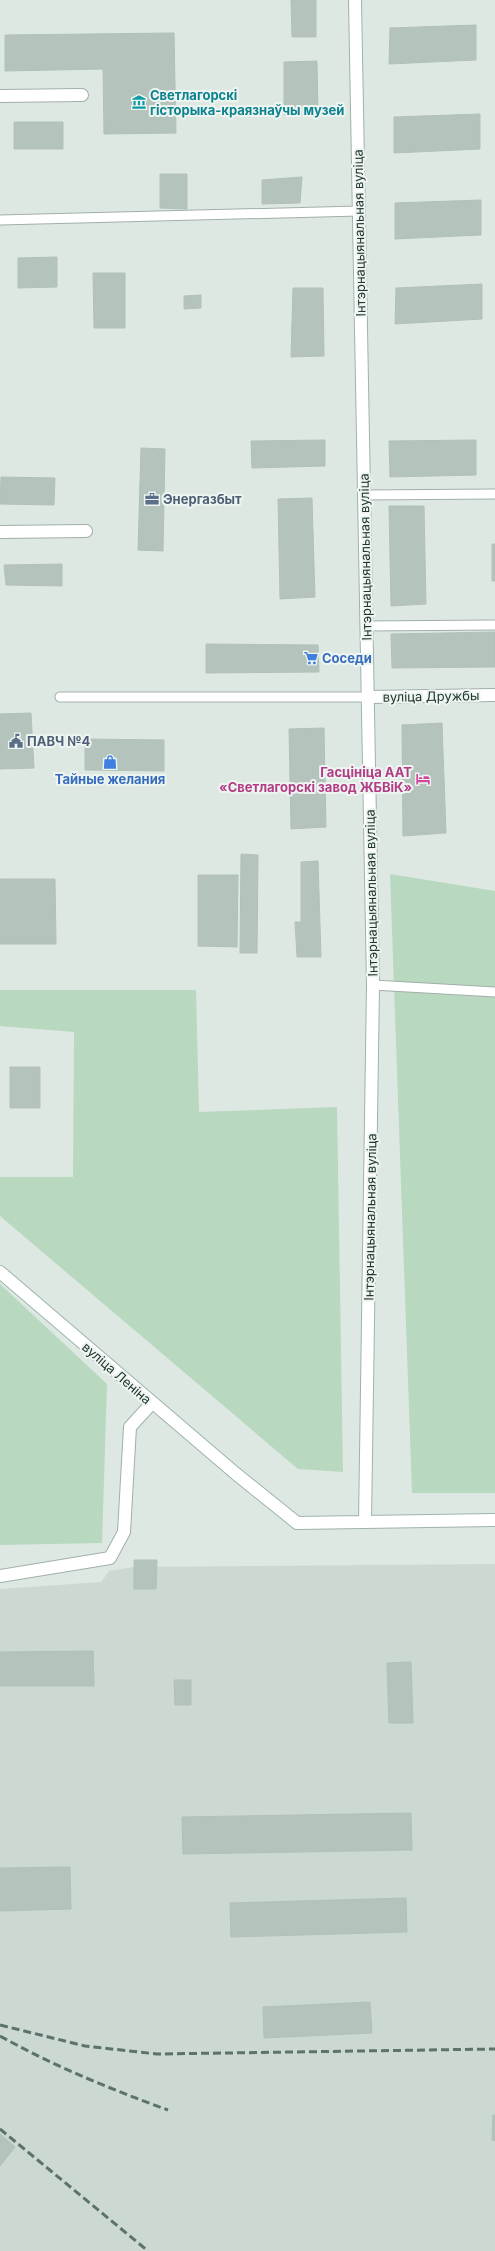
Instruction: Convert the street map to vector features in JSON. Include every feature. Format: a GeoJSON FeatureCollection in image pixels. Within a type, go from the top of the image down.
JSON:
{"type":"FeatureCollection","features":[{"type":"Feature","properties":{"kind":"street","name":"Інтэрнацыянальная вуліца"},"geometry":{"type":"LineString","coordinates":[[355,0],[373,985],[365,1522]]}},
{"type":"Feature","properties":{"kind":"street"},"geometry":{"type":"LineString","coordinates":[[0,96],[82,95]]}},
{"type":"Feature","properties":{"kind":"street"},"geometry":{"type":"LineString","coordinates":[[0,532],[86,531]]}},
{"type":"Feature","properties":{"kind":"street","name":"вуліца Дружбы"},"geometry":{"type":"LineString","coordinates":[[368,697],[495,695]]}},
{"type":"Feature","properties":{"kind":"street","name":"вуліца Леніна"},"geometry":{"type":"LineString","coordinates":[[0,1272],[152,1403],[297,1523],[495,1520]]}},
{"type":"Feature","properties":{"kind":"street"},"geometry":{"type":"LineString","coordinates":[[0,1576],[110,1558],[124,1532],[130,1427],[152,1403]]}},
{"type":"Feature","properties":{"kind":"lane"},"geometry":{"type":"LineString","coordinates":[[0,220],[359,211]]}},
{"type":"Feature","properties":{"kind":"lane"},"geometry":{"type":"LineString","coordinates":[[364,496],[495,494]]}},
{"type":"Feature","properties":{"kind":"lane"},"geometry":{"type":"LineString","coordinates":[[366,626],[495,625]]}},
{"type":"Feature","properties":{"kind":"lane"},"geometry":{"type":"LineString","coordinates":[[60,697],[368,697]]}},
{"type":"Feature","properties":{"kind":"lane"},"geometry":{"type":"LineString","coordinates":[[373,985],[495,992]]}},
{"type":"Feature","properties":{"kind":"shaded area"},"geometry":{"type":"Polygon","coordinates":[[[495,1564],[495,2251],[0,2251],[0,1589],[101,1582],[109,1571],[134,1567],[495,1564]]]}},
{"type":"Feature","properties":{"kind":"green space"},"geometry":{"type":"Polygon","coordinates":[[[390,874],[495,891],[495,1493],[412,1493],[390,874]]]}},
{"type":"Feature","properties":{"kind":"green space"},"geometry":{"type":"Polygon","coordinates":[[[0,990],[196,990],[199,1112],[337,1107],[343,1472],[298,1469],[0,1216],[0,1177],[73,1177],[74,1032],[0,1026],[0,990]]]}},
{"type":"Feature","properties":{"kind":"green space"},"geometry":{"type":"Polygon","coordinates":[[[0,1284],[107,1384],[102,1543],[0,1545],[0,1284]]]}},
{"type":"Feature","properties":{"kind":"building"},"geometry":{"type":"Polygon","coordinates":[[[291,0],[316,0],[316,37],[292,37],[291,0]]]}},
{"type":"Feature","properties":{"kind":"building"},"geometry":{"type":"Polygon","coordinates":[[[476,25],[476,60],[389,64],[390,28],[476,25]]]}},
{"type":"Feature","properties":{"kind":"building","name":"Светлагорскі гісторыка-краязнаўчы музей"},"geometry":{"type":"Polygon","coordinates":[[[174,33],[176,133],[104,134],[103,69],[5,71],[5,35],[174,33]]]}},
{"type":"Feature","properties":{"kind":"building"},"geometry":{"type":"Polygon","coordinates":[[[317,61],[318,115],[284,115],[284,62],[317,61]]]}},
{"type":"Feature","properties":{"kind":"building"},"geometry":{"type":"Polygon","coordinates":[[[480,114],[480,149],[394,153],[394,117],[480,114]]]}},
{"type":"Feature","properties":{"kind":"building"},"geometry":{"type":"Polygon","coordinates":[[[14,122],[63,122],[63,149],[14,149],[14,122]]]}},
{"type":"Feature","properties":{"kind":"building"},"geometry":{"type":"Polygon","coordinates":[[[160,174],[187,174],[187,209],[160,208],[160,174]]]}},
{"type":"Feature","properties":{"kind":"building"},"geometry":{"type":"Polygon","coordinates":[[[302,177],[300,203],[262,204],[262,180],[302,177]]]}},
{"type":"Feature","properties":{"kind":"building"},"geometry":{"type":"Polygon","coordinates":[[[481,200],[481,235],[395,239],[395,203],[481,200]]]}},
{"type":"Feature","properties":{"kind":"building"},"geometry":{"type":"Polygon","coordinates":[[[57,257],[57,287],[18,288],[18,258],[57,257]]]}},
{"type":"Feature","properties":{"kind":"building"},"geometry":{"type":"Polygon","coordinates":[[[93,273],[125,273],[125,328],[94,328],[93,273]]]}},
{"type":"Feature","properties":{"kind":"building"},"geometry":{"type":"Polygon","coordinates":[[[482,284],[482,319],[395,324],[396,288],[482,284]]]}},
{"type":"Feature","properties":{"kind":"building"},"geometry":{"type":"Polygon","coordinates":[[[293,288],[323,288],[324,356],[291,357],[293,288]]]}},
{"type":"Feature","properties":{"kind":"building"},"geometry":{"type":"Polygon","coordinates":[[[201,295],[201,308],[184,309],[184,296],[201,295]]]}},
{"type":"Feature","properties":{"kind":"building"},"geometry":{"type":"Polygon","coordinates":[[[325,440],[325,466],[252,468],[251,441],[325,440]]]}},
{"type":"Feature","properties":{"kind":"building"},"geometry":{"type":"Polygon","coordinates":[[[476,440],[476,475],[390,477],[389,441],[476,440]]]}},
{"type":"Feature","properties":{"kind":"building","name":"Энергазбыт"},"geometry":{"type":"Polygon","coordinates":[[[141,448],[165,449],[163,551],[138,550],[141,448]]]}},
{"type":"Feature","properties":{"kind":"building"},"geometry":{"type":"Polygon","coordinates":[[[1,477],[55,478],[54,505],[0,504],[1,477]]]}},
{"type":"Feature","properties":{"kind":"building"},"geometry":{"type":"Polygon","coordinates":[[[312,498],[315,597],[280,599],[278,499],[312,498]]]}},
{"type":"Feature","properties":{"kind":"building"},"geometry":{"type":"Polygon","coordinates":[[[389,506],[424,506],[426,604],[391,606],[389,506]]]}},
{"type":"Feature","properties":{"kind":"building"},"geometry":{"type":"Polygon","coordinates":[[[492,544],[495,544],[495,581],[492,581],[492,544]]]}},
{"type":"Feature","properties":{"kind":"building"},"geometry":{"type":"Polygon","coordinates":[[[62,564],[62,586],[6,585],[4,565],[62,564]]]}},
{"type":"Feature","properties":{"kind":"building"},"geometry":{"type":"Polygon","coordinates":[[[495,632],[495,667],[392,668],[391,634],[495,632]]]}},
{"type":"Feature","properties":{"kind":"building"},"geometry":{"type":"Polygon","coordinates":[[[206,644],[318,645],[319,672],[206,673],[206,644]]]}},
{"type":"Feature","properties":{"kind":"building","name":"ПАВЧ №4"},"geometry":{"type":"Polygon","coordinates":[[[31,713],[34,768],[0,769],[0,714],[31,713]]]}},
{"type":"Feature","properties":{"kind":"building","name":"Гасцініца ААТ «Светлагорскі завод ЖБВіК»"},"geometry":{"type":"Polygon","coordinates":[[[442,723],[446,833],[403,836],[402,725],[442,723]]]}},
{"type":"Feature","properties":{"kind":"building"},"geometry":{"type":"Polygon","coordinates":[[[324,728],[326,827],[291,829],[289,729],[324,728]]]}},
{"type":"Feature","properties":{"kind":"building"},"geometry":{"type":"Polygon","coordinates":[[[85,739],[164,740],[164,771],[85,770],[85,739]]]}},
{"type":"Feature","properties":{"kind":"building"},"geometry":{"type":"Polygon","coordinates":[[[241,854],[258,855],[257,953],[240,953],[241,854]]]}},
{"type":"Feature","properties":{"kind":"building"},"geometry":{"type":"Polygon","coordinates":[[[318,861],[321,957],[297,957],[295,922],[301,922],[301,862],[318,861]]]}},
{"type":"Feature","properties":{"kind":"building"},"geometry":{"type":"Polygon","coordinates":[[[198,875],[238,875],[237,947],[198,946],[198,875]]]}},
{"type":"Feature","properties":{"kind":"building"},"geometry":{"type":"Polygon","coordinates":[[[0,879],[55,879],[56,944],[0,944],[0,879]]]}},
{"type":"Feature","properties":{"kind":"building"},"geometry":{"type":"Polygon","coordinates":[[[10,1067],[40,1067],[40,1108],[10,1108],[10,1067]]]}},
{"type":"Feature","properties":{"kind":"building"},"geometry":{"type":"Polygon","coordinates":[[[134,1560],[157,1560],[156,1589],[134,1589],[134,1560]]]}},
{"type":"Feature","properties":{"kind":"building"},"geometry":{"type":"Polygon","coordinates":[[[93,1651],[94,1686],[0,1686],[0,1652],[93,1651]]]}},
{"type":"Feature","properties":{"kind":"building"},"geometry":{"type":"Polygon","coordinates":[[[411,1662],[413,1723],[389,1723],[387,1663],[411,1662]]]}},
{"type":"Feature","properties":{"kind":"building"},"geometry":{"type":"Polygon","coordinates":[[[174,1680],[191,1680],[191,1705],[175,1705],[174,1680]]]}},
{"type":"Feature","properties":{"kind":"building"},"geometry":{"type":"Polygon","coordinates":[[[411,1813],[412,1850],[183,1854],[182,1817],[411,1813]]]}},
{"type":"Feature","properties":{"kind":"building"},"geometry":{"type":"Polygon","coordinates":[[[70,1867],[71,1909],[0,1911],[0,1868],[70,1867]]]}},
{"type":"Feature","properties":{"kind":"building"},"geometry":{"type":"Polygon","coordinates":[[[406,1898],[407,1932],[231,1937],[230,1903],[406,1898]]]}},
{"type":"Feature","properties":{"kind":"building"},"geometry":{"type":"Polygon","coordinates":[[[370,2002],[372,2033],[264,2038],[263,2007],[370,2002]]]}},
{"type":"Feature","properties":{"kind":"building"},"geometry":{"type":"Polygon","coordinates":[[[493,2115],[495,2115],[495,2141],[492,2140],[493,2115]]]}},
{"type":"Feature","properties":{"kind":"building"},"geometry":{"type":"Polygon","coordinates":[[[0,2134],[15,2147],[0,2166],[0,2134]]]}},
{"type":"Feature","properties":{"kind":"railway"},"geometry":{"type":"LineString","coordinates":[[0,2025],[85,2046],[157,2054],[495,2049]]}},
{"type":"Feature","properties":{"kind":"railway"},"geometry":{"type":"LineString","coordinates":[[0,2036],[82,2076],[168,2110]]}},
{"type":"Feature","properties":{"kind":"railway"},"geometry":{"type":"LineString","coordinates":[[0,2129],[148,2251]]}},
{"type":"Feature","properties":{"kind":"place","name":"Светлагорскі гісторыка-краязнаўчы музей"},"geometry":{"type":"Point","coordinates":[139,102]}},
{"type":"Feature","properties":{"kind":"place","name":"Энергазбыт"},"geometry":{"type":"Point","coordinates":[152,499]}},
{"type":"Feature","properties":{"kind":"place","name":"Соседи"},"geometry":{"type":"Point","coordinates":[311,658]}},
{"type":"Feature","properties":{"kind":"place","name":"ПАВЧ №4"},"geometry":{"type":"Point","coordinates":[16,741]}},
{"type":"Feature","properties":{"kind":"place","name":"Тайные желания"},"geometry":{"type":"Point","coordinates":[110,762]}},
{"type":"Feature","properties":{"kind":"place","name":"Гасцініца ААТ «Светлагорскі завод ЖБВіК»"},"geometry":{"type":"Point","coordinates":[423,779]}}]}
